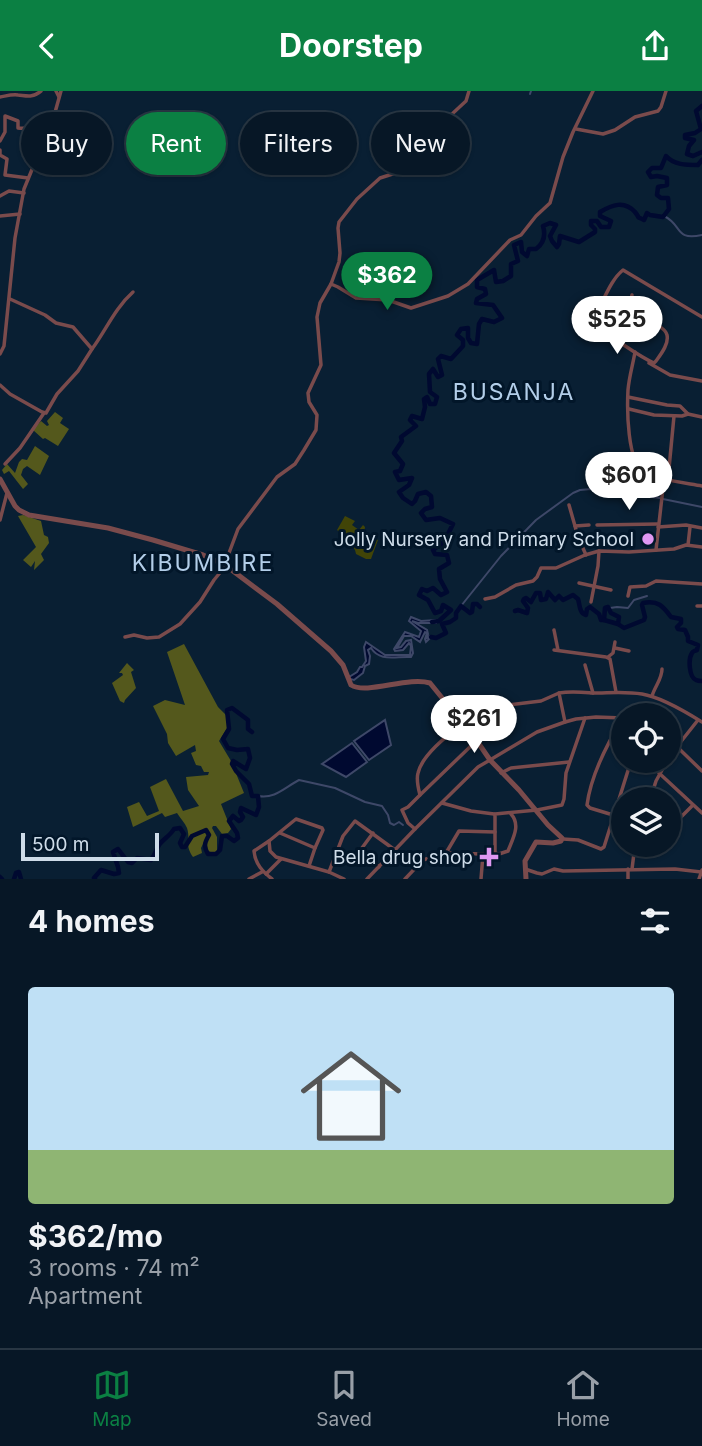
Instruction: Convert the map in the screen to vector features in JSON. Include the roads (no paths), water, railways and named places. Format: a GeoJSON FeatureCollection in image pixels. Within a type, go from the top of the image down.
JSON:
{"type":"FeatureCollection","features":[{"type":"Feature","properties":{"kind":"street"},"geometry":{"type":"LineString","coordinates":[[0,97],[29,97],[41,91]]}},
{"type":"Feature","properties":{"kind":"street"},"geometry":{"type":"LineString","coordinates":[[56,91],[59,97]]}},
{"type":"Feature","properties":{"kind":"street"},"geometry":{"type":"LineString","coordinates":[[55,112],[61,91]]}},
{"type":"Feature","properties":{"kind":"street"},"geometry":{"type":"LineString","coordinates":[[125,637],[139,635],[152,638],[179,625],[200,602],[223,569],[238,529],[276,477],[298,460],[315,433],[317,415],[309,403],[308,393],[321,365],[317,311],[340,260],[338,228],[341,220],[357,199],[380,178],[402,171],[425,159],[452,114],[466,101],[469,91]]}},
{"type":"Feature","properties":{"kind":"street"},"geometry":{"type":"LineString","coordinates":[[331,284],[356,298],[388,300],[411,308],[449,296],[470,282],[512,239],[521,236],[550,203],[556,177],[593,91]]}},
{"type":"Feature","properties":{"kind":"street"},"geometry":{"type":"LineString","coordinates":[[575,129],[601,134],[612,131],[635,117],[659,110],[665,91]]}},
{"type":"Feature","properties":{"kind":"street"},"geometry":{"type":"LineString","coordinates":[[0,141],[5,131],[5,116],[18,121],[18,128],[21,128]]}},
{"type":"Feature","properties":{"kind":"street"},"geometry":{"type":"LineString","coordinates":[[0,150],[0,155],[7,161],[5,175],[28,178]]}},
{"type":"Feature","properties":{"kind":"street"},"geometry":{"type":"LineString","coordinates":[[0,354],[4,346],[15,238],[29,175]]}},
{"type":"Feature","properties":{"kind":"street"},"geometry":{"type":"LineString","coordinates":[[0,196],[9,191],[24,193]]}},
{"type":"Feature","properties":{"kind":"street"},"geometry":{"type":"LineString","coordinates":[[0,216],[20,214]]}},
{"type":"Feature","properties":{"kind":"street"},"geometry":{"type":"LineString","coordinates":[[702,317],[623,270],[615,277],[598,311],[587,326],[603,332],[670,375],[702,381]]}},
{"type":"Feature","properties":{"kind":"street"},"geometry":{"type":"LineString","coordinates":[[5,464],[20,448],[57,394],[78,371],[114,313],[133,292]]}},
{"type":"Feature","properties":{"kind":"street"},"geometry":{"type":"LineString","coordinates":[[632,295],[630,303],[648,314],[650,320],[647,323]]}},
{"type":"Feature","properties":{"kind":"street"},"geometry":{"type":"LineString","coordinates":[[10,299],[45,314],[56,323],[73,327],[92,349]]}},
{"type":"Feature","properties":{"kind":"street"},"geometry":{"type":"LineString","coordinates":[[0,304],[8,305]]}},
{"type":"Feature","properties":{"kind":"street"},"geometry":{"type":"LineString","coordinates":[[613,339],[623,320],[628,319],[664,329],[667,344],[655,363],[635,354]]}},
{"type":"Feature","properties":{"kind":"street"},"geometry":{"type":"LineString","coordinates":[[635,354],[628,409],[631,449],[636,465],[644,473],[702,486]]}},
{"type":"Feature","properties":{"kind":"street"},"geometry":{"type":"LineString","coordinates":[[0,385],[10,394],[44,413]]}},
{"type":"Feature","properties":{"kind":"street"},"geometry":{"type":"LineString","coordinates":[[628,397],[680,406],[688,414]]}},
{"type":"Feature","properties":{"kind":"street"},"geometry":{"type":"LineString","coordinates":[[628,409],[654,415],[688,414],[702,417]]}},
{"type":"Feature","properties":{"kind":"street"},"geometry":{"type":"LineString","coordinates":[[656,550],[674,416]]}},
{"type":"Feature","properties":{"kind":"street"},"geometry":{"type":"LineString","coordinates":[[0,479],[19,510],[29,515],[153,540],[203,555],[225,565],[277,604],[331,651],[342,662],[354,688],[428,682],[477,741],[489,760],[563,839]]}},
{"type":"Feature","properties":{"kind":"street"},"geometry":{"type":"LineString","coordinates":[[0,520],[7,493]]}},
{"type":"Feature","properties":{"kind":"street"},"geometry":{"type":"LineString","coordinates":[[569,505],[586,555]]}},
{"type":"Feature","properties":{"kind":"street"},"geometry":{"type":"LineString","coordinates":[[575,526],[589,525]]}},
{"type":"Feature","properties":{"kind":"street"},"geometry":{"type":"LineString","coordinates":[[597,525],[686,525],[702,528]]}},
{"type":"Feature","properties":{"kind":"street"},"geometry":{"type":"LineString","coordinates":[[688,545],[690,527]]}},
{"type":"Feature","properties":{"kind":"street"},"geometry":{"type":"LineString","coordinates":[[485,599],[495,597],[516,585],[533,581],[541,568],[556,568],[599,551],[629,552],[688,545],[702,547]]}},
{"type":"Feature","properties":{"kind":"street"},"geometry":{"type":"LineString","coordinates":[[591,602],[599,551]]}},
{"type":"Feature","properties":{"kind":"street"},"geometry":{"type":"LineString","coordinates":[[628,596],[630,587],[656,582],[702,584]]}},
{"type":"Feature","properties":{"kind":"street"},"geometry":{"type":"LineString","coordinates":[[579,583],[611,590]]}},
{"type":"Feature","properties":{"kind":"street"},"geometry":{"type":"LineString","coordinates":[[554,630],[556,650],[606,657],[611,656],[615,642]]}},
{"type":"Feature","properties":{"kind":"street"},"geometry":{"type":"LineString","coordinates":[[615,648],[629,651]]}},
{"type":"Feature","properties":{"kind":"street"},"geometry":{"type":"LineString","coordinates":[[606,657],[610,659],[616,692]]}},
{"type":"Feature","properties":{"kind":"street"},"geometry":{"type":"LineString","coordinates":[[585,665],[593,693]]}},
{"type":"Feature","properties":{"kind":"street"},"geometry":{"type":"LineString","coordinates":[[652,696],[662,677],[662,670]]}},
{"type":"Feature","properties":{"kind":"street"},"geometry":{"type":"LineString","coordinates":[[419,795],[417,784],[420,766],[437,745],[464,725],[510,705],[541,701],[559,693],[616,692],[652,696],[700,721],[681,742]]}},
{"type":"Feature","properties":{"kind":"street"},"geometry":{"type":"LineString","coordinates":[[559,693],[565,722]]}},
{"type":"Feature","properties":{"kind":"street"},"geometry":{"type":"LineString","coordinates":[[415,829],[408,823],[402,810],[477,741],[507,724],[510,705]]}},
{"type":"Feature","properties":{"kind":"street"},"geometry":{"type":"LineString","coordinates":[[442,803],[495,814],[559,806],[564,803],[565,778],[585,718]]}},
{"type":"Feature","properties":{"kind":"street"},"geometry":{"type":"LineString","coordinates":[[367,879],[478,768],[537,733],[565,722],[585,718],[623,718],[608,742],[590,788],[587,805],[611,815]]}},
{"type":"Feature","properties":{"kind":"street"},"geometry":{"type":"LineString","coordinates":[[681,748],[702,771]]}},
{"type":"Feature","properties":{"kind":"street"},"geometry":{"type":"LineString","coordinates":[[501,772],[511,768],[569,762]]}},
{"type":"Feature","properties":{"kind":"street"},"geometry":{"type":"LineString","coordinates":[[654,787],[659,773],[702,813]]}},
{"type":"Feature","properties":{"kind":"street"},"geometry":{"type":"LineString","coordinates":[[681,817],[693,805]]}},
{"type":"Feature","properties":{"kind":"street"},"geometry":{"type":"LineString","coordinates":[[405,879],[424,860],[446,853],[499,854],[508,851],[517,826],[509,813]]}},
{"type":"Feature","properties":{"kind":"street"},"geometry":{"type":"LineString","coordinates":[[493,853],[495,814]]}},
{"type":"Feature","properties":{"kind":"street"},"geometry":{"type":"LineString","coordinates":[[272,879],[264,873],[254,851],[296,819],[322,828],[309,866]]}},
{"type":"Feature","properties":{"kind":"street"},"geometry":{"type":"LineString","coordinates":[[329,872],[343,836],[353,822],[357,821],[395,850]]}},
{"type":"Feature","properties":{"kind":"street"},"geometry":{"type":"LineString","coordinates":[[526,879],[526,859],[536,842],[578,840],[603,848],[611,825]]}},
{"type":"Feature","properties":{"kind":"street"},"geometry":{"type":"LineString","coordinates":[[446,853],[459,831],[495,832]]}},
{"type":"Feature","properties":{"kind":"street"},"geometry":{"type":"LineString","coordinates":[[279,833],[315,848]]}},
{"type":"Feature","properties":{"kind":"street"},"geometry":{"type":"LineString","coordinates":[[373,833],[359,852],[379,867]]}},
{"type":"Feature","properties":{"kind":"street"},"geometry":{"type":"LineString","coordinates":[[269,841],[271,853],[281,859],[341,878]]}},
{"type":"Feature","properties":{"kind":"street"},"geometry":{"type":"LineString","coordinates":[[481,879],[483,854]]}},
{"type":"Feature","properties":{"kind":"street"},"geometry":{"type":"LineString","coordinates":[[628,879],[632,857]]}},
{"type":"Feature","properties":{"kind":"street"},"geometry":{"type":"LineString","coordinates":[[249,879],[264,873],[281,859]]}},
{"type":"Feature","properties":{"kind":"street"},"geometry":{"type":"LineString","coordinates":[[525,869],[542,874],[554,869],[675,869],[701,871],[699,879]]}},
{"type":"Feature","properties":{"kind":"water"},"geometry":{"type":"Polygon","coordinates":[[[411,617],[421,621],[436,620],[436,623],[412,621],[427,630],[427,638],[430,636],[436,638],[430,638],[426,642],[425,632],[420,642],[411,636],[404,636],[397,648],[411,640],[411,657],[383,657],[371,648],[368,650],[369,664],[365,666],[363,673],[354,680],[350,679],[366,661],[366,642],[385,655],[410,655],[409,643],[403,650],[394,649],[405,632],[419,637],[421,631],[409,621],[411,617]]]}},
{"type":"Feature","properties":{"kind":"water"},"geometry":{"type":"Polygon","coordinates":[[[385,720],[391,745],[369,760],[354,741],[385,720]]]}},
{"type":"Feature","properties":{"kind":"water"},"geometry":{"type":"Polygon","coordinates":[[[352,743],[367,762],[346,777],[322,764],[352,743]]]}},
{"type":"Feature","properties":{"kind":"waterway"},"geometry":{"type":"LineString","coordinates":[[702,106],[696,111],[701,129],[685,135],[685,138],[694,140],[687,154],[693,156],[702,152]]}},
{"type":"Feature","properties":{"kind":"waterway"},"geometry":{"type":"LineString","coordinates":[[432,622],[439,621],[451,610],[443,605],[441,611],[435,613],[428,600],[419,595],[422,589],[427,591],[433,588],[441,595],[447,592],[440,579],[439,569],[449,563],[447,555],[435,554],[433,550],[444,542],[453,524],[440,518],[426,520],[421,513],[432,507],[431,496],[426,492],[418,494],[412,504],[403,498],[399,492],[409,485],[412,478],[399,480],[395,472],[400,471],[403,464],[394,453],[402,441],[401,437],[416,426],[410,420],[412,416],[422,419],[424,399],[427,397],[430,404],[435,404],[437,397],[430,392],[429,374],[433,369],[438,377],[442,375],[438,359],[441,356],[451,359],[463,346],[463,340],[457,335],[461,329],[468,328],[468,338],[471,343],[477,344],[482,319],[494,322],[502,318],[493,305],[476,303],[477,299],[486,294],[485,289],[477,287],[477,280],[494,270],[496,282],[511,276],[511,264],[518,261],[514,245],[521,242],[522,252],[527,256],[529,249],[536,249],[543,242],[543,226],[550,223],[556,225],[550,236],[557,247],[560,236],[579,242],[595,232],[591,221],[597,221],[601,227],[609,227],[611,221],[600,216],[600,212],[613,206],[627,206],[644,220],[647,213],[663,217],[669,209],[668,198],[657,195],[658,187],[667,185],[667,178],[651,177],[648,172],[652,168],[661,168],[666,156],[685,165],[698,165],[702,160]]}},
{"type":"Feature","properties":{"kind":"waterway"},"geometry":{"type":"LineString","coordinates":[[664,216],[683,234],[702,235]]}},
{"type":"Feature","properties":{"kind":"waterway"},"geometry":{"type":"LineString","coordinates":[[461,606],[501,556],[536,520],[573,493],[591,489],[660,498]]}},
{"type":"Feature","properties":{"kind":"waterway"},"geometry":{"type":"LineString","coordinates":[[663,499],[702,507]]}},
{"type":"Feature","properties":{"kind":"waterway"},"geometry":{"type":"LineString","coordinates":[[515,611],[527,613],[528,608],[523,601],[526,598],[531,602],[536,593],[540,593],[541,600],[546,599],[548,592],[555,600],[559,596],[563,600],[573,595],[578,599],[584,614],[586,615],[590,607],[604,620],[605,608],[608,607],[611,613],[619,617],[618,624],[624,628],[644,620],[643,603],[656,603],[671,617],[681,619],[678,629],[685,630],[688,641],[698,645],[691,656],[690,668],[694,678],[702,681]]}},
{"type":"Feature","properties":{"kind":"waterway"},"geometry":{"type":"LineString","coordinates":[[610,608],[628,608],[634,600],[647,596]]}},
{"type":"Feature","properties":{"kind":"waterway"},"geometry":{"type":"LineString","coordinates":[[431,637],[436,638],[446,633],[442,624],[456,618],[461,606],[470,613],[473,604],[480,607]]}},
{"type":"Feature","properties":{"kind":"waterway"},"geometry":{"type":"LineString","coordinates":[[604,620],[618,624]]}},
{"type":"Feature","properties":{"kind":"waterway"},"geometry":{"type":"LineString","coordinates":[[95,879],[101,870],[119,873],[113,852],[118,849],[128,862],[132,863],[137,858],[151,860],[159,845],[174,829],[180,828],[184,834],[180,843],[182,847],[185,847],[192,836],[206,830],[209,835],[205,844],[208,854],[216,854],[220,850],[222,836],[234,841],[238,838],[229,821],[233,816],[241,820],[241,808],[256,815],[259,807],[258,796],[252,796],[249,784],[232,764],[233,761],[246,769],[250,758],[248,749],[228,748],[223,739],[229,729],[227,710],[232,708],[248,720],[248,729],[252,732]]}},
{"type":"Feature","properties":{"kind":"waterway"},"geometry":{"type":"LineString","coordinates":[[258,796],[274,794],[299,780],[335,788],[365,802],[382,806],[390,823],[394,825],[399,822],[403,825]]}},
{"type":"Feature","properties":{"kind":"waterway"},"geometry":{"type":"LineString","coordinates":[[14,879],[19,872],[21,879]]}},
{"type":"Feature","properties":{"kind":"place","name":"Jolly Nursery and Primary School"},"geometry":{"type":"Point","coordinates":[648,539]}},
{"type":"Feature","properties":{"kind":"place","name":"Bella drug shop"},"geometry":{"type":"Point","coordinates":[489,857]}},
{"type":"Feature","properties":{"kind":"district","name":"BUSANJA"},"geometry":{"type":"Point","coordinates":[514,392]}},
{"type":"Feature","properties":{"kind":"district","name":"KIBUMBIRE"},"geometry":{"type":"Point","coordinates":[203,563]}}]}
